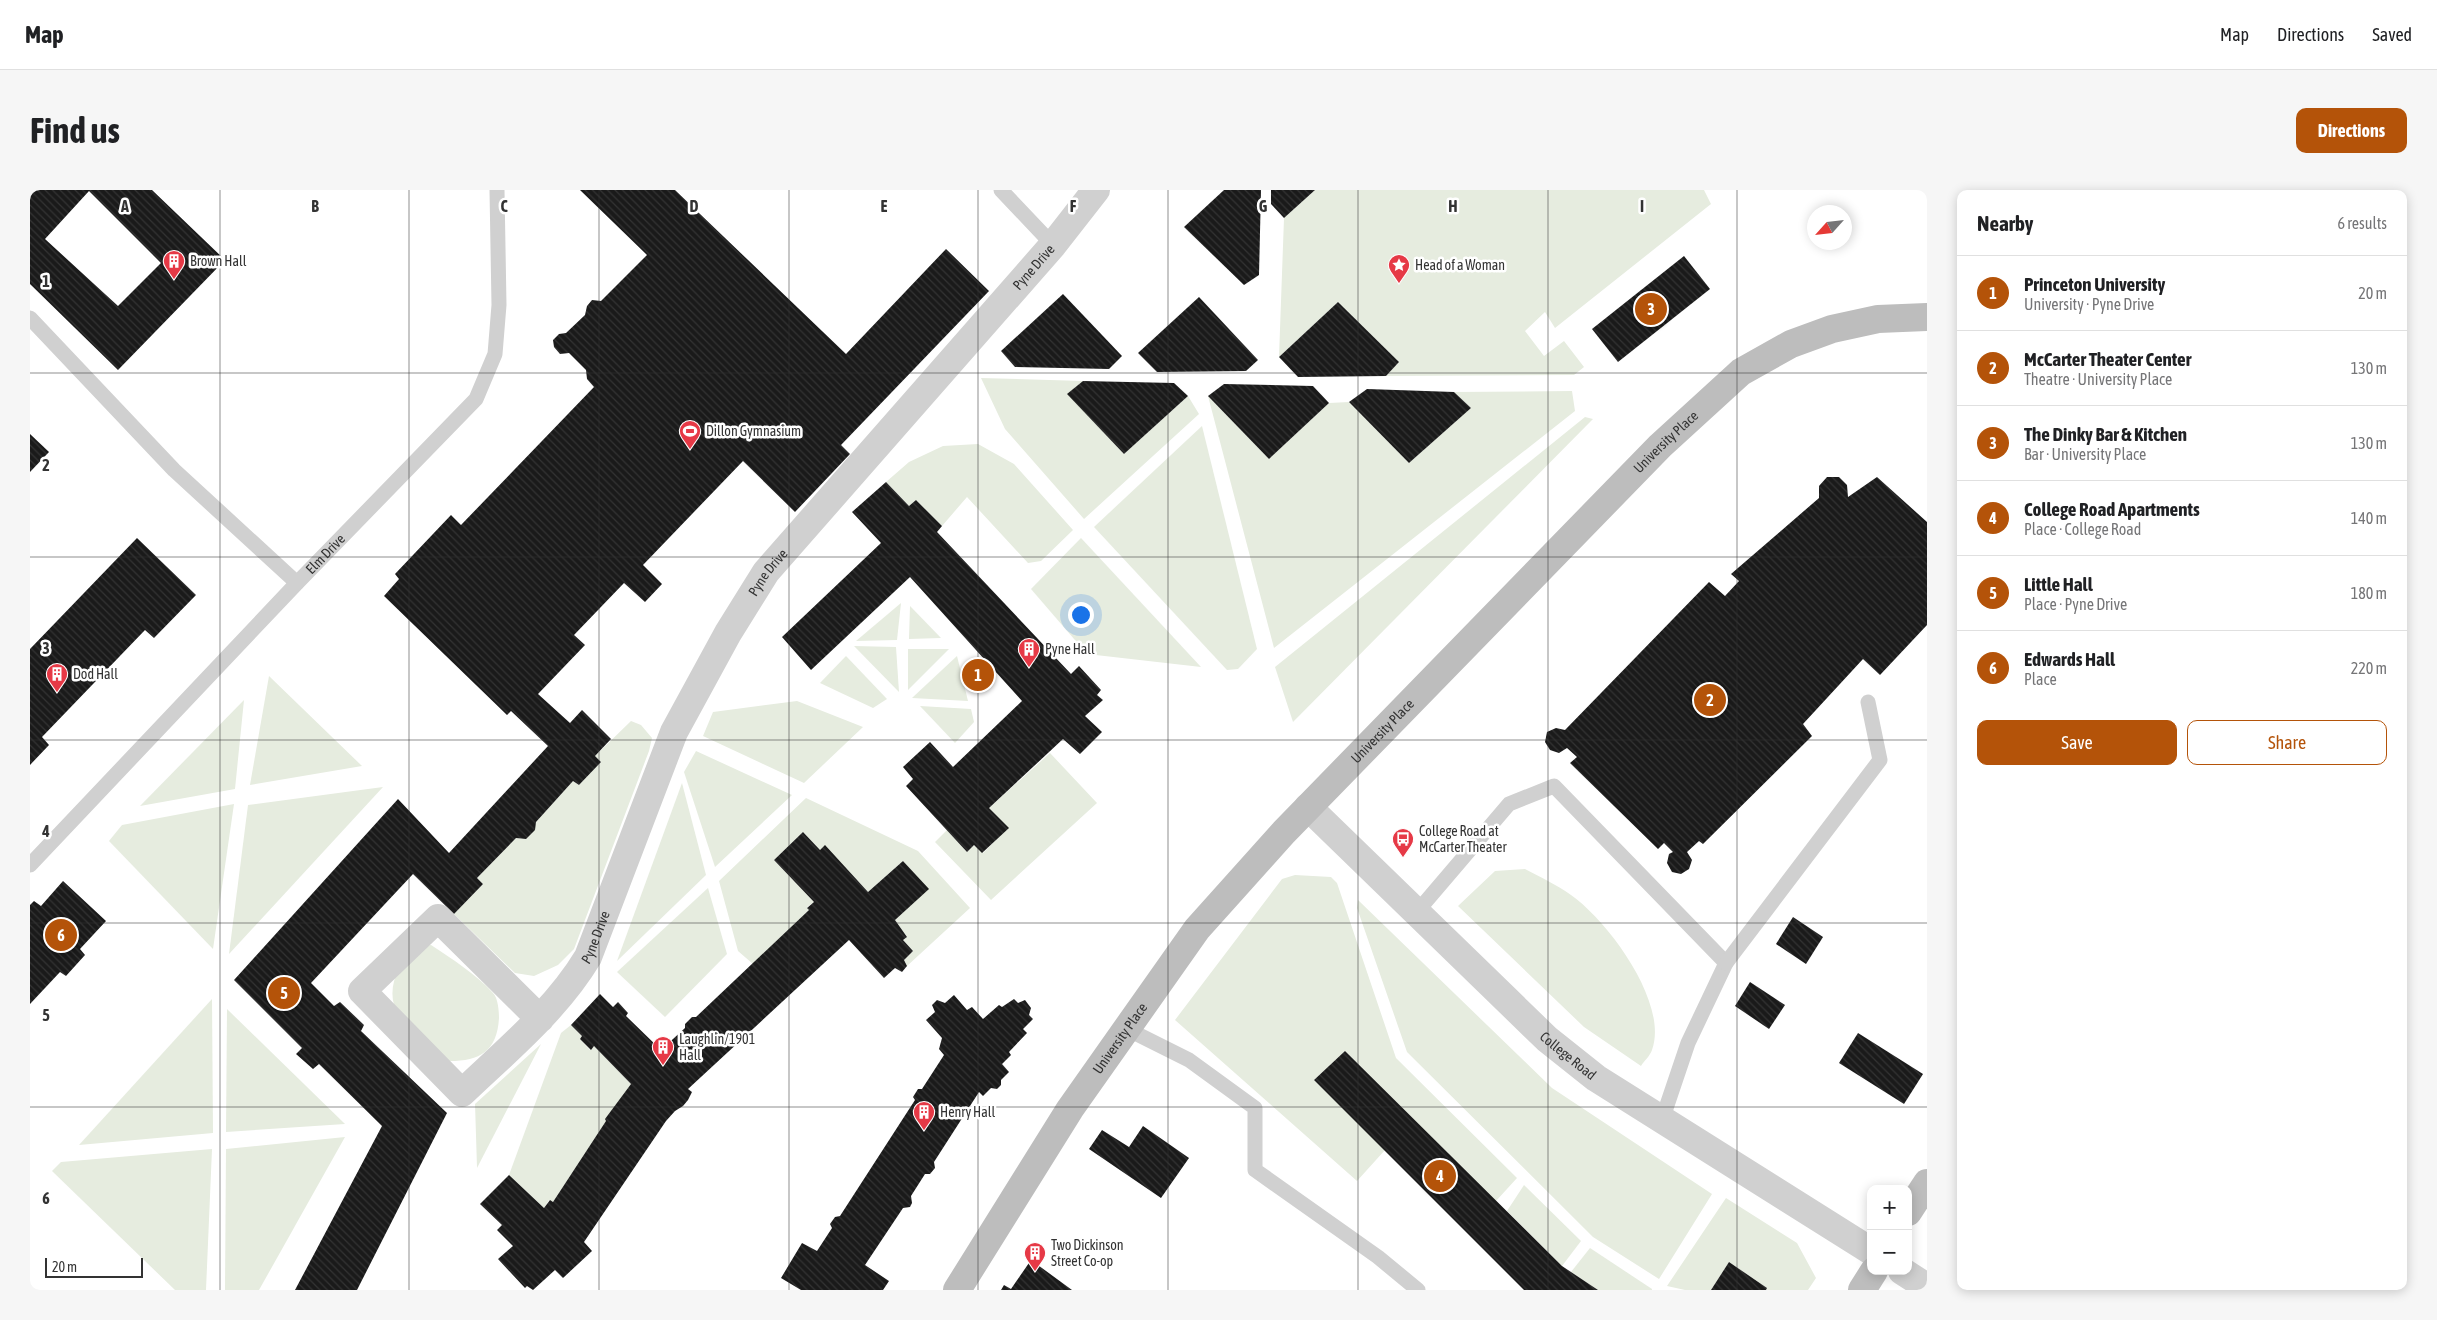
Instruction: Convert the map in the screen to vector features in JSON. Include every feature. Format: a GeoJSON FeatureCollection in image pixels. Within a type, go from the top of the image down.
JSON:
{"type":"FeatureCollection","features":[{"type":"Feature","properties":{"kind":"street","name":"Pyne Drive"},"geometry":{"type":"LineString","coordinates":[[540,1019],[438,918],[362,992],[462,1093],[540,1019],[572,983],[588,957],[674,732],[728,633],[766,572],[1053,245],[1096,190]]}},
{"type":"Feature","properties":{"kind":"street","name":"University Place"},"geometry":{"type":"LineString","coordinates":[[956,1290],[1070,1109],[1197,929],[1308,807],[1660,446],[1742,372],[1791,344],[1832,329],[1878,319],[1927,317]]}},
{"type":"Feature","properties":{"kind":"street","name":"College Road"},"geometry":{"type":"LineString","coordinates":[[1308,807],[1547,1039],[1596,1078],[1867,1248]]}},
{"type":"Feature","properties":{"kind":"street"},"geometry":{"type":"LineString","coordinates":[[1912,1206],[1927,1183]]}},
{"type":"Feature","properties":{"kind":"street"},"geometry":{"type":"LineString","coordinates":[[1862,1290],[1871,1275]]}},
{"type":"Feature","properties":{"kind":"street"},"geometry":{"type":"LineString","coordinates":[[1908,1275],[1927,1287]]}},
{"type":"Feature","properties":{"kind":"lane","name":"Elm Drive"},"geometry":{"type":"LineString","coordinates":[[30,865],[297,583],[476,399],[495,354],[499,305],[497,190]]}},
{"type":"Feature","properties":{"kind":"lane"},"geometry":{"type":"LineString","coordinates":[[1001,190],[1053,245]]}},
{"type":"Feature","properties":{"kind":"lane"},"geometry":{"type":"LineString","coordinates":[[30,318],[174,470],[297,583]]}},
{"type":"Feature","properties":{"kind":"lane"},"geometry":{"type":"LineString","coordinates":[[1662,1120],[1688,1043],[1726,963],[1880,760],[1868,702]]}},
{"type":"Feature","properties":{"kind":"lane"},"geometry":{"type":"LineString","coordinates":[[1416,913],[1509,804],[1554,786],[1726,963]]}},
{"type":"Feature","properties":{"kind":"lane"},"geometry":{"type":"LineString","coordinates":[[1127,1029],[1189,1060],[1256,1108],[1255,1170],[1378,1257],[1418,1290]]}},
{"type":"Feature","properties":{"kind":"shaded area"},"geometry":{"type":"Polygon","coordinates":[[[1315,190],[1704,190],[1711,204],[1555,328],[1545,312],[1525,331],[1544,356],[1564,341],[1584,367],[1574,375],[1386,376],[1399,362],[1338,302],[1279,357],[1284,218],[1315,190]]]}},
{"type":"Feature","properties":{"kind":"shaded area"},"geometry":{"type":"Polygon","coordinates":[[[981,378],[1083,381],[1068,394],[1124,454],[1188,396],[1199,414],[1084,519],[1005,429],[981,378]]]}},
{"type":"Feature","properties":{"kind":"shaded area"},"geometry":{"type":"Polygon","coordinates":[[[1572,391],[1575,411],[1274,648],[1208,396],[1269,459],[1329,403],[1349,402],[1409,463],[1471,408],[1454,392],[1572,391]]]}},
{"type":"Feature","properties":{"kind":"shaded area"},"geometry":{"type":"Polygon","coordinates":[[[1585,417],[1593,419],[1293,722],[1275,667],[1585,417]]]}},
{"type":"Feature","properties":{"kind":"shaded area"},"geometry":{"type":"Polygon","coordinates":[[[1202,426],[1257,649],[1238,669],[1227,670],[1094,527],[1202,426]]]}},
{"type":"Feature","properties":{"kind":"shaded area"},"geometry":{"type":"Polygon","coordinates":[[[978,444],[1014,464],[1073,530],[1041,561],[1028,563],[967,497],[942,526],[916,500],[909,506],[886,482],[909,462],[943,446],[978,444]]]}},
{"type":"Feature","properties":{"kind":"shaded area"},"geometry":{"type":"Polygon","coordinates":[[[1081,538],[1201,667],[1087,654],[1031,589],[1081,538]]]}},
{"type":"Feature","properties":{"kind":"shaded area"},"geometry":{"type":"Polygon","coordinates":[[[901,603],[897,640],[856,641],[901,603]]]}},
{"type":"Feature","properties":{"kind":"shaded area"},"geometry":{"type":"Polygon","coordinates":[[[910,606],[941,638],[909,639],[910,606]]]}},
{"type":"Feature","properties":{"kind":"shaded area"},"geometry":{"type":"Polygon","coordinates":[[[854,646],[896,647],[899,692],[854,646]]]}},
{"type":"Feature","properties":{"kind":"shaded area"},"geometry":{"type":"Polygon","coordinates":[[[908,649],[949,649],[908,690],[908,649]]]}},
{"type":"Feature","properties":{"kind":"shaded area"},"geometry":{"type":"Polygon","coordinates":[[[846,656],[887,699],[873,708],[820,683],[846,656]]]}},
{"type":"Feature","properties":{"kind":"shaded area"},"geometry":{"type":"Polygon","coordinates":[[[957,656],[968,701],[912,698],[957,656]]]}},
{"type":"Feature","properties":{"kind":"shaded area"},"geometry":{"type":"Polygon","coordinates":[[[269,676],[362,766],[250,785],[269,676]]]}},
{"type":"Feature","properties":{"kind":"shaded area"},"geometry":{"type":"Polygon","coordinates":[[[244,700],[235,789],[140,806],[244,700]]]}},
{"type":"Feature","properties":{"kind":"shaded area"},"geometry":{"type":"Polygon","coordinates":[[[797,701],[863,727],[804,783],[703,736],[713,712],[797,701]]]}},
{"type":"Feature","properties":{"kind":"shaded area"},"geometry":{"type":"Polygon","coordinates":[[[920,706],[971,709],[974,722],[955,743],[920,706]]]}},
{"type":"Feature","properties":{"kind":"shaded area"},"geometry":{"type":"Polygon","coordinates":[[[631,721],[641,725],[652,738],[649,751],[574,949],[558,965],[534,976],[515,973],[454,914],[483,884],[477,878],[516,838],[526,839],[536,822],[573,781],[579,785],[601,762],[595,756],[631,721]]]}},
{"type":"Feature","properties":{"kind":"shaded area"},"geometry":{"type":"Polygon","coordinates":[[[696,751],[792,795],[715,867],[684,772],[696,751]]]}},
{"type":"Feature","properties":{"kind":"shaded area"},"geometry":{"type":"Polygon","coordinates":[[[1050,753],[1097,803],[991,900],[935,842],[947,830],[967,852],[974,845],[983,853],[1008,828],[989,808],[1050,753]]]}},
{"type":"Feature","properties":{"kind":"shaded area"},"geometry":{"type":"Polygon","coordinates":[[[682,783],[706,875],[617,961],[682,783]]]}},
{"type":"Feature","properties":{"kind":"shaded area"},"geometry":{"type":"Polygon","coordinates":[[[383,787],[229,954],[248,805],[383,787]]]}},
{"type":"Feature","properties":{"kind":"shaded area"},"geometry":{"type":"Polygon","coordinates":[[[806,798],[918,851],[970,908],[907,966],[904,960],[913,951],[903,940],[907,937],[895,920],[928,889],[903,861],[868,892],[825,846],[820,850],[803,832],[774,860],[814,902],[807,907],[809,910],[753,964],[738,951],[719,881],[806,798]]]}},
{"type":"Feature","properties":{"kind":"shaded area"},"geometry":{"type":"Polygon","coordinates":[[[234,804],[213,949],[109,841],[122,825],[234,804]]]}},
{"type":"Feature","properties":{"kind":"shaded area"},"geometry":{"type":"Polygon","coordinates":[[[1525,869],[1566,891],[1586,907],[1602,924],[1632,965],[1644,987],[1652,1010],[1655,1031],[1652,1050],[1641,1066],[1584,1027],[1458,906],[1495,871],[1525,869]]]}},
{"type":"Feature","properties":{"kind":"shaded area"},"geometry":{"type":"Polygon","coordinates":[[[1295,875],[1331,877],[1337,883],[1396,1058],[1517,1178],[1496,1201],[1345,1051],[1314,1080],[1385,1150],[1357,1181],[1175,1020],[1282,879],[1295,875]]]}},
{"type":"Feature","properties":{"kind":"shaded area"},"geometry":{"type":"Polygon","coordinates":[[[708,888],[727,954],[665,1017],[617,972],[708,888]]]}},
{"type":"Feature","properties":{"kind":"shaded area"},"geometry":{"type":"Polygon","coordinates":[[[1358,900],[1552,1088],[1712,1194],[1659,1279],[1593,1237],[1407,1052],[1357,908],[1358,900]]]}},
{"type":"Feature","properties":{"kind":"shaded area"},"geometry":{"type":"Polygon","coordinates":[[[431,945],[471,973],[496,998],[499,1018],[494,1040],[484,1053],[476,1057],[467,1060],[445,1061],[420,1040],[399,1017],[393,998],[393,988],[398,971],[415,947],[431,945]]]}},
{"type":"Feature","properties":{"kind":"shaded area"},"geometry":{"type":"Polygon","coordinates":[[[212,999],[213,1133],[79,1145],[212,999]]]}},
{"type":"Feature","properties":{"kind":"shaded area"},"geometry":{"type":"Polygon","coordinates":[[[227,1009],[345,1124],[226,1132],[227,1009]]]}},
{"type":"Feature","properties":{"kind":"shaded area"},"geometry":{"type":"Polygon","coordinates":[[[571,1025],[582,1036],[580,1039],[590,1050],[594,1046],[631,1084],[553,1202],[549,1200],[544,1208],[509,1175],[561,1033],[571,1025]]]}},
{"type":"Feature","properties":{"kind":"shaded area"},"geometry":{"type":"Polygon","coordinates":[[[541,1044],[477,1168],[475,1104],[541,1044]]]}},
{"type":"Feature","properties":{"kind":"shaded area"},"geometry":{"type":"Polygon","coordinates":[[[345,1137],[259,1290],[225,1290],[226,1149],[345,1137]]]}},
{"type":"Feature","properties":{"kind":"shaded area"},"geometry":{"type":"Polygon","coordinates":[[[212,1149],[206,1290],[175,1290],[52,1171],[61,1162],[212,1149]]]}},
{"type":"Feature","properties":{"kind":"shaded area"},"geometry":{"type":"Polygon","coordinates":[[[1524,1185],[1581,1241],[1562,1266],[1507,1211],[1524,1185]]]}},
{"type":"Feature","properties":{"kind":"shaded area"},"geometry":{"type":"Polygon","coordinates":[[[1726,1198],[1797,1243],[1816,1278],[1808,1290],[1766,1290],[1767,1288],[1729,1262],[1711,1290],[1685,1290],[1667,1286],[1726,1198]]]}},
{"type":"Feature","properties":{"kind":"shaded area"},"geometry":{"type":"Polygon","coordinates":[[[1590,1248],[1652,1290],[1598,1290],[1571,1272],[1590,1248]]]}},
{"type":"Feature","properties":{"kind":"building","name":"Brown Hall"},"geometry":{"type":"Polygon","coordinates":[[[33,190],[152,190],[225,260],[118,370],[30,284],[30,193],[33,190]],[[89,191],[45,239],[118,306],[161,263],[89,191]]]}},
{"type":"Feature","properties":{"kind":"building","name":"Dillon Gymnasium"},"geometry":{"type":"Polygon","coordinates":[[[580,190],[675,190],[846,354],[946,249],[989,291],[841,445],[850,454],[795,512],[743,461],[643,565],[662,584],[645,602],[624,583],[574,635],[585,645],[538,694],[570,723],[582,710],[611,739],[595,756],[601,762],[579,785],[573,781],[536,822],[535,830],[526,839],[516,838],[477,878],[483,884],[454,914],[413,874],[311,983],[334,1006],[340,1002],[364,1025],[361,1031],[447,1113],[357,1290],[295,1290],[382,1126],[319,1064],[313,1069],[296,1054],[302,1048],[234,980],[398,799],[449,853],[548,746],[511,711],[507,715],[384,596],[399,579],[395,574],[451,515],[461,525],[594,387],[587,379],[586,370],[569,353],[560,354],[554,347],[553,340],[559,334],[566,333],[585,315],[587,306],[592,300],[601,301],[647,255],[580,190]]]}},
{"type":"Feature","properties":{"kind":"building"},"geometry":{"type":"Polygon","coordinates":[[[1224,190],[1261,190],[1259,275],[1244,285],[1184,227],[1224,190]]]}},
{"type":"Feature","properties":{"kind":"building"},"geometry":{"type":"Polygon","coordinates":[[[1271,190],[1315,190],[1284,218],[1271,204],[1271,190]]]}},
{"type":"Feature","properties":{"kind":"building"},"geometry":{"type":"Polygon","coordinates":[[[1684,256],[1710,289],[1618,362],[1592,329],[1684,256]]]}},
{"type":"Feature","properties":{"kind":"building"},"geometry":{"type":"Polygon","coordinates":[[[1063,294],[1122,356],[1109,369],[1015,367],[1001,351],[1063,294]]]}},
{"type":"Feature","properties":{"kind":"building"},"geometry":{"type":"Polygon","coordinates":[[[1199,297],[1258,360],[1246,371],[1157,372],[1138,353],[1199,297]]]}},
{"type":"Feature","properties":{"kind":"building"},"geometry":{"type":"Polygon","coordinates":[[[1338,302],[1399,362],[1386,376],[1298,377],[1279,357],[1338,302]]]}},
{"type":"Feature","properties":{"kind":"building"},"geometry":{"type":"Polygon","coordinates":[[[1083,381],[1174,383],[1188,396],[1124,454],[1067,394],[1083,381]]]}},
{"type":"Feature","properties":{"kind":"building"},"geometry":{"type":"Polygon","coordinates":[[[1224,384],[1313,386],[1329,403],[1269,459],[1208,396],[1224,384]]]}},
{"type":"Feature","properties":{"kind":"building"},"geometry":{"type":"Polygon","coordinates":[[[1367,389],[1454,392],[1471,408],[1409,463],[1349,402],[1367,389]]]}},
{"type":"Feature","properties":{"kind":"building"},"geometry":{"type":"Polygon","coordinates":[[[30,434],[49,452],[30,472],[30,434]]]}},
{"type":"Feature","properties":{"kind":"building"},"geometry":{"type":"Polygon","coordinates":[[[1827,477],[1839,477],[1847,485],[1848,497],[1877,477],[1927,522],[1927,625],[1880,675],[1863,659],[1803,724],[1812,736],[1703,844],[1699,841],[1687,852],[1692,860],[1689,869],[1681,874],[1672,872],[1667,863],[1669,854],[1673,852],[1664,843],[1658,849],[1570,763],[1577,757],[1567,748],[1559,753],[1550,750],[1545,742],[1547,732],[1556,728],[1565,730],[1709,582],[1725,596],[1739,581],[1731,574],[1819,498],[1819,486],[1827,477]]]}},
{"type":"Feature","properties":{"kind":"building","name":"Pyne Hall"},"geometry":{"type":"Polygon","coordinates":[[[886,482],[909,506],[916,500],[942,526],[937,532],[1071,674],[1079,666],[1101,690],[1097,695],[1103,700],[1085,716],[1102,732],[1080,754],[1063,739],[989,808],[1009,828],[982,853],[974,845],[967,852],[906,786],[913,779],[903,767],[930,742],[953,767],[1022,701],[910,577],[811,670],[782,637],[881,543],[852,512],[886,482]]]}},
{"type":"Feature","properties":{"kind":"building","name":"Dod Hall"},"geometry":{"type":"Polygon","coordinates":[[[137,538],[196,595],[154,638],[145,630],[42,737],[49,745],[30,765],[30,649],[137,538]]]}},
{"type":"Feature","properties":{"kind":"building","name":"Laughlin/1901 Hall"},"geometry":{"type":"Polygon","coordinates":[[[803,832],[820,850],[825,845],[868,892],[903,861],[929,889],[895,920],[907,937],[903,940],[913,951],[904,960],[907,966],[902,972],[895,968],[884,978],[849,940],[688,1089],[692,1092],[688,1100],[666,1121],[584,1242],[592,1251],[563,1278],[555,1270],[533,1290],[527,1286],[525,1288],[498,1259],[513,1246],[497,1230],[502,1225],[480,1204],[509,1175],[544,1208],[550,1200],[553,1202],[606,1121],[605,1119],[631,1084],[594,1046],[591,1050],[580,1039],[582,1036],[571,1025],[600,994],[613,1007],[618,1002],[628,1013],[626,1016],[661,1050],[685,1028],[685,1024],[692,1017],[696,1017],[809,910],[807,908],[814,902],[774,860],[803,832]]]}},
{"type":"Feature","properties":{"kind":"building"},"geometry":{"type":"Polygon","coordinates":[[[63,881],[106,921],[80,949],[85,955],[66,976],[60,972],[30,1004],[30,905],[34,901],[41,906],[63,881]]]}},
{"type":"Feature","properties":{"kind":"building"},"geometry":{"type":"Polygon","coordinates":[[[1793,917],[1823,937],[1806,964],[1776,944],[1793,917]]]}},
{"type":"Feature","properties":{"kind":"building"},"geometry":{"type":"Polygon","coordinates":[[[1750,982],[1785,1005],[1769,1029],[1735,1006],[1750,982]]]}},
{"type":"Feature","properties":{"kind":"building","name":"Henry Hall"},"geometry":{"type":"Polygon","coordinates":[[[954,995],[967,1010],[972,1007],[983,1019],[999,1005],[1002,1007],[1014,999],[1018,1003],[1025,1000],[1031,1008],[1029,1015],[1033,1019],[1023,1029],[1027,1033],[1009,1052],[1011,1055],[1002,1064],[1009,1072],[1001,1080],[1001,1085],[997,1089],[991,1088],[983,1096],[979,1092],[934,1162],[935,1168],[930,1174],[925,1174],[911,1196],[912,1203],[910,1207],[903,1208],[865,1265],[889,1281],[883,1290],[801,1290],[781,1278],[802,1243],[817,1251],[832,1228],[830,1224],[835,1217],[840,1216],[915,1100],[913,1097],[918,1089],[922,1089],[944,1055],[939,1049],[942,1038],[926,1020],[935,1012],[932,1005],[937,1000],[945,1003],[954,995]]]}},
{"type":"Feature","properties":{"kind":"building"},"geometry":{"type":"Polygon","coordinates":[[[1858,1033],[1923,1074],[1904,1104],[1839,1063],[1858,1033]]]}},
{"type":"Feature","properties":{"kind":"building"},"geometry":{"type":"Polygon","coordinates":[[[1345,1051],[1562,1266],[1598,1290],[1524,1290],[1314,1080],[1345,1051]]]}},
{"type":"Feature","properties":{"kind":"building"},"geometry":{"type":"Polygon","coordinates":[[[1143,1126],[1189,1158],[1161,1198],[1089,1149],[1102,1130],[1129,1147],[1143,1126]]]}},
{"type":"Feature","properties":{"kind":"building","name":"Two Dickinson Street Co-op"},"geometry":{"type":"Polygon","coordinates":[[[1031,1260],[1072,1290],[1001,1290],[1004,1285],[1011,1289],[1031,1260]]]}},
{"type":"Feature","properties":{"kind":"building"},"geometry":{"type":"Polygon","coordinates":[[[1729,1262],[1767,1288],[1766,1290],[1711,1290],[1729,1262]]]}},
{"type":"Feature","properties":{"kind":"place","name":"Brown Hall"},"geometry":{"type":"Point","coordinates":[174,280]}},
{"type":"Feature","properties":{"kind":"place","name":"Head of a Woman"},"geometry":{"type":"Point","coordinates":[1399,284]}},
{"type":"Feature","properties":{"kind":"place","name":"The Dinky Bar & Kitchen"},"geometry":{"type":"Point","coordinates":[1651,309]}},
{"type":"Feature","properties":{"kind":"place","name":"Dillon Gymnasium"},"geometry":{"type":"Point","coordinates":[690,450]}},
{"type":"Feature","properties":{"kind":"place","name":"Pyne Hall"},"geometry":{"type":"Point","coordinates":[1029,668]}},
{"type":"Feature","properties":{"kind":"place","name":"Princeton University"},"geometry":{"type":"Point","coordinates":[978,675]}},
{"type":"Feature","properties":{"kind":"place","name":"Dod Hall"},"geometry":{"type":"Point","coordinates":[57,693]}},
{"type":"Feature","properties":{"kind":"place","name":"McCarter Theater Center"},"geometry":{"type":"Point","coordinates":[1710,700]}},
{"type":"Feature","properties":{"kind":"place","name":"College Road at McCarter Theater"},"geometry":{"type":"Point","coordinates":[1403,858]}},
{"type":"Feature","properties":{"kind":"place","name":"Edwards Hall"},"geometry":{"type":"Point","coordinates":[61,935]}},
{"type":"Feature","properties":{"kind":"place","name":"Little Hall"},"geometry":{"type":"Point","coordinates":[284,993]}},
{"type":"Feature","properties":{"kind":"place","name":"Laughlin/1901 Hall"},"geometry":{"type":"Point","coordinates":[663,1066]}},
{"type":"Feature","properties":{"kind":"place","name":"Henry Hall"},"geometry":{"type":"Point","coordinates":[924,1131]}},
{"type":"Feature","properties":{"kind":"place","name":"College Road Apartments"},"geometry":{"type":"Point","coordinates":[1440,1176]}},
{"type":"Feature","properties":{"kind":"place","name":"Two Dickinson Street Co-op"},"geometry":{"type":"Point","coordinates":[1035,1272]}}]}
